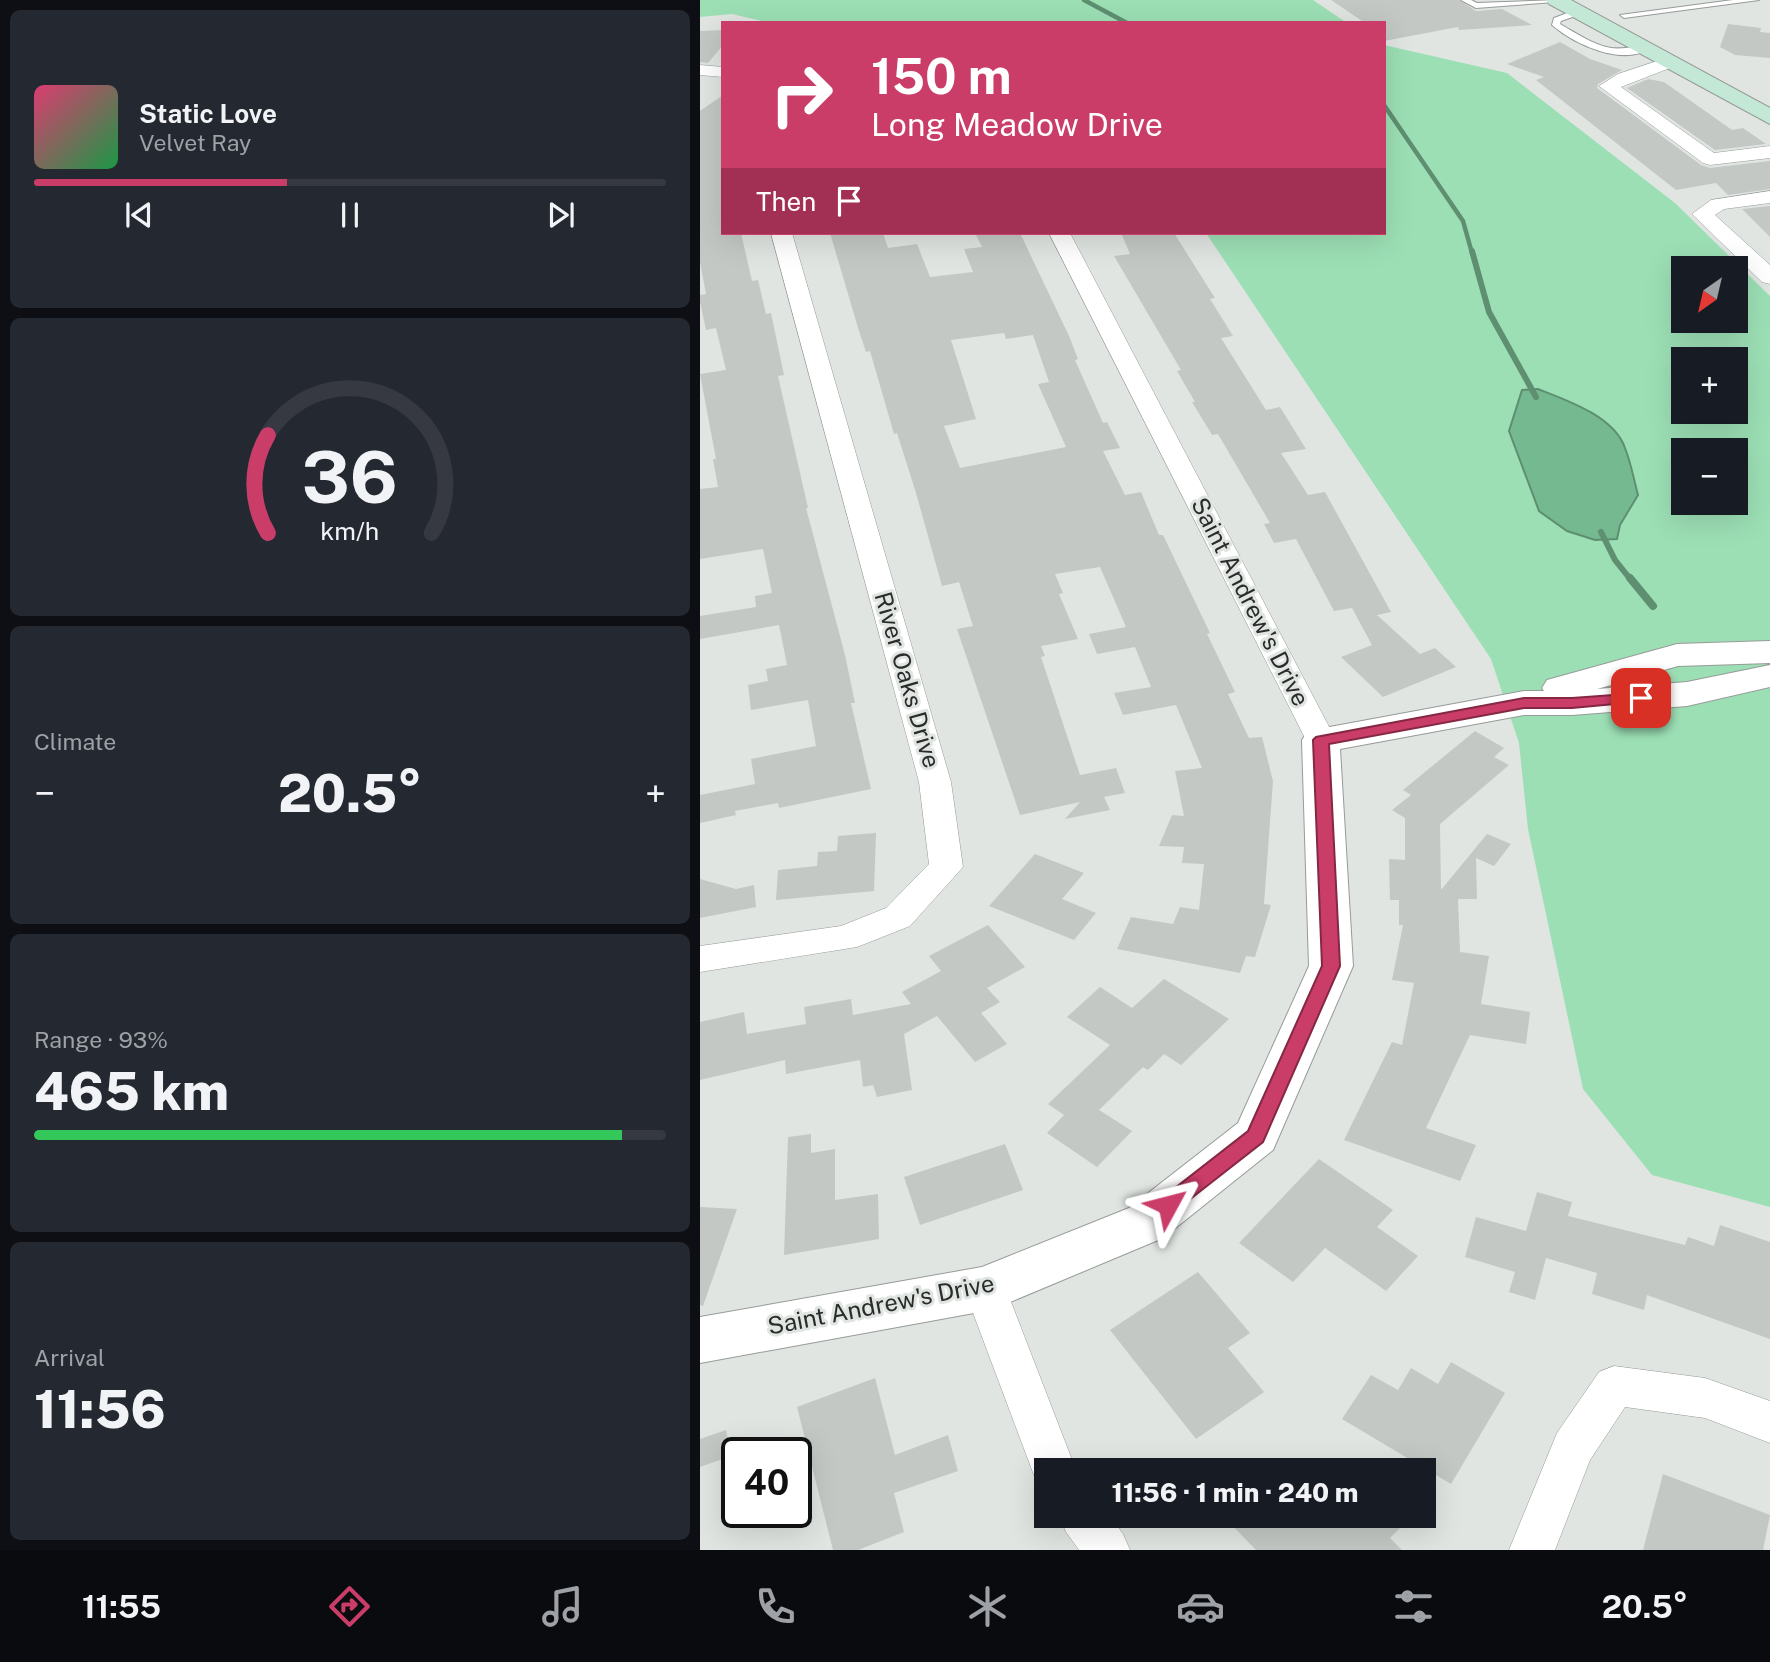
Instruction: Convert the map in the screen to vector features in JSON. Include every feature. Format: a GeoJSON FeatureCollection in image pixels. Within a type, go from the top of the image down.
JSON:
{"type":"FeatureCollection","features":[{"type":"Feature","properties":{"kind":"main road"},"geometry":{"type":"LineString","coordinates":[[1555,0],[1593,4],[1624,15],[1746,80]]}},
{"type":"Feature","properties":{"kind":"main road"},"geometry":{"type":"LineString","coordinates":[[1593,4],[1645,49],[1770,117]]}},
{"type":"Feature","properties":{"kind":"main road"},"geometry":{"type":"LineString","coordinates":[[1670,62],[1683,61],[1702,66],[1745,89],[1770,98]]}},
{"type":"Feature","properties":{"kind":"street"},"geometry":{"type":"LineString","coordinates":[[1670,62],[1608,86],[1710,159],[1770,152]]}},
{"type":"Feature","properties":{"kind":"street"},"geometry":{"type":"LineString","coordinates":[[700,70],[721,72]]}},
{"type":"Feature","properties":{"kind":"street"},"geometry":{"type":"LineString","coordinates":[[1770,197],[1718,204],[1702,214],[1770,276]]}},
{"type":"Feature","properties":{"kind":"street","name":"River Oaks Drive"},"geometry":{"type":"LineString","coordinates":[[700,959],[845,937],[898,917],[946,867],[935,782],[782,235]]}},
{"type":"Feature","properties":{"kind":"street","name":"Saint Andrew's Drive"},"geometry":{"type":"LineString","coordinates":[[700,1340],[985,1289],[1146,1223],[1256,1136],[1331,966],[1321,740],[1060,235]]}},
{"type":"Feature","properties":{"kind":"street"},"geometry":{"type":"LineString","coordinates":[[1524,703],[1544,692],[1677,655],[1770,652]]}},
{"type":"Feature","properties":{"kind":"street"},"geometry":{"type":"LineString","coordinates":[[1321,740],[1524,703],[1572,703],[1687,694],[1770,676]]}},
{"type":"Feature","properties":{"kind":"street"},"geometry":{"type":"LineString","coordinates":[[985,1289],[1049,1458]]}},
{"type":"Feature","properties":{"kind":"street"},"geometry":{"type":"LineString","coordinates":[[1532,1550],[1573,1448],[1614,1386],[1705,1398],[1770,1422]]}},
{"type":"Feature","properties":{"kind":"street"},"geometry":{"type":"LineString","coordinates":[[1091,1528],[1107,1550]]}},
{"type":"Feature","properties":{"kind":"lane"},"geometry":{"type":"LineString","coordinates":[[1465,0],[1476,6],[1555,0]]}},
{"type":"Feature","properties":{"kind":"lane"},"geometry":{"type":"LineString","coordinates":[[1624,15],[1755,0]]}},
{"type":"Feature","properties":{"kind":"shaded area"},"geometry":{"type":"Polygon","coordinates":[[[700,0],[1313,0],[1344,21],[762,21],[732,14],[700,17],[700,0]]]}},
{"type":"Feature","properties":{"kind":"shaded area"},"geometry":{"type":"Polygon","coordinates":[[[1386,45],[1507,73],[1675,203],[1729,256],[1671,256],[1671,333],[1748,333],[1748,274],[1770,296],[1770,1207],[1652,1175],[1583,1089],[1528,829],[1519,743],[1491,659],[1207,235],[1386,235],[1386,45]]]}},
{"type":"Feature","properties":{"kind":"shaded area"},"geometry":{"type":"Polygon","coordinates":[[[1538,389],[1600,418],[1611,427],[1625,448],[1638,495],[1620,525],[1617,539],[1595,540],[1567,531],[1539,511],[1509,431],[1522,390],[1538,389]]]}},
{"type":"Feature","properties":{"kind":"building"},"geometry":{"type":"Polygon","coordinates":[[[1331,0],[1459,0],[1476,11],[1502,9],[1532,25],[1459,30],[1458,27],[1386,41],[1386,21],[1362,21],[1331,0]]]}},
{"type":"Feature","properties":{"kind":"building"},"geometry":{"type":"Polygon","coordinates":[[[1728,24],[1761,28],[1760,32],[1770,33],[1770,58],[1735,55],[1720,47],[1728,24]]]}},
{"type":"Feature","properties":{"kind":"building"},"geometry":{"type":"Polygon","coordinates":[[[721,30],[721,47],[708,63],[700,62],[700,31],[721,30]]]}},
{"type":"Feature","properties":{"kind":"building"},"geometry":{"type":"Polygon","coordinates":[[[1560,42],[1590,59],[1622,70],[1598,84],[1597,88],[1701,165],[1710,168],[1770,161],[1770,189],[1728,195],[1716,183],[1676,190],[1536,80],[1544,77],[1507,64],[1560,42]]]}},
{"type":"Feature","properties":{"kind":"building"},"geometry":{"type":"Polygon","coordinates":[[[1648,79],[1664,82],[1732,130],[1743,128],[1766,144],[1715,150],[1627,88],[1648,79]]]}},
{"type":"Feature","properties":{"kind":"building"},"geometry":{"type":"Polygon","coordinates":[[[721,96],[721,235],[741,235],[752,281],[758,280],[766,314],[771,313],[784,375],[778,376],[806,508],[845,655],[855,703],[851,703],[871,789],[779,808],[778,803],[735,811],[736,815],[700,823],[700,795],[755,784],[751,759],[816,746],[808,700],[751,710],[748,685],[768,681],[766,669],[787,665],[779,625],[700,639],[700,616],[756,607],[755,596],[772,593],[763,549],[700,559],[700,489],[718,487],[713,459],[716,459],[700,374],[726,370],[716,328],[706,330],[700,302],[700,295],[706,294],[700,262],[700,111],[721,96]]]}},
{"type":"Feature","properties":{"kind":"building"},"geometry":{"type":"Polygon","coordinates":[[[1770,206],[1770,237],[1742,209],[1770,206]]]}},
{"type":"Feature","properties":{"kind":"building"},"geometry":{"type":"Polygon","coordinates":[[[831,235],[884,235],[888,248],[917,244],[930,277],[973,272],[964,249],[982,247],[976,235],[1021,235],[1069,336],[1078,359],[1075,360],[1103,423],[1107,422],[1120,448],[1103,451],[1125,495],[1141,492],[1159,535],[1163,535],[1210,633],[1207,634],[1235,692],[1228,694],[1249,738],[1262,737],[1273,781],[1264,904],[1271,905],[1255,957],[1246,956],[1240,973],[1117,949],[1131,917],[1173,924],[1180,907],[1199,910],[1204,864],[1182,863],[1184,847],[1159,846],[1172,815],[1184,816],[1175,771],[1202,768],[1176,705],[1123,715],[1114,693],[1151,687],[1135,647],[1097,654],[1089,634],[1126,627],[1100,567],[1055,574],[1063,593],[1059,594],[1078,639],[1041,646],[1045,656],[1041,657],[1080,775],[1116,768],[1125,793],[1104,797],[1110,810],[1065,819],[1080,802],[1020,815],[957,629],[973,626],[959,582],[942,586],[897,433],[894,434],[870,351],[866,352],[831,235]],[[1004,333],[951,340],[976,419],[944,426],[960,468],[1066,447],[1038,384],[1049,382],[1033,335],[1006,339],[1004,333]]]}},
{"type":"Feature","properties":{"kind":"building"},"geometry":{"type":"Polygon","coordinates":[[[1122,235],[1175,235],[1215,298],[1210,299],[1233,336],[1221,338],[1266,410],[1280,407],[1306,449],[1281,453],[1308,495],[1325,492],[1391,612],[1377,615],[1420,654],[1435,648],[1456,667],[1383,697],[1341,657],[1372,645],[1352,608],[1334,611],[1296,539],[1274,543],[1264,524],[1270,523],[1218,434],[1212,435],[1192,402],[1195,402],[1177,371],[1181,370],[1114,256],[1130,254],[1122,235]]]}},
{"type":"Feature","properties":{"kind":"building"},"geometry":{"type":"Polygon","coordinates":[[[1475,731],[1504,748],[1494,757],[1509,765],[1440,824],[1441,890],[1487,834],[1511,844],[1494,866],[1476,858],[1477,899],[1458,899],[1460,952],[1489,956],[1481,1004],[1530,1012],[1526,1044],[1470,1035],[1426,1128],[1476,1145],[1460,1181],[1344,1140],[1392,1042],[1402,1045],[1414,983],[1392,980],[1403,925],[1399,925],[1399,900],[1390,900],[1389,859],[1405,860],[1405,818],[1392,810],[1411,795],[1403,790],[1475,731]]]}},
{"type":"Feature","properties":{"kind":"building"},"geometry":{"type":"Polygon","coordinates":[[[876,833],[874,891],[776,900],[778,870],[817,866],[818,852],[837,851],[838,836],[876,833]]]}},
{"type":"Feature","properties":{"kind":"building"},"geometry":{"type":"Polygon","coordinates":[[[1035,854],[1084,873],[1062,899],[1096,913],[1074,940],[989,906],[1035,854]]]}},
{"type":"Feature","properties":{"kind":"building"},"geometry":{"type":"Polygon","coordinates":[[[700,879],[736,889],[754,885],[756,907],[700,918],[700,879]]]}},
{"type":"Feature","properties":{"kind":"building"},"geometry":{"type":"Polygon","coordinates":[[[988,925],[1025,967],[987,988],[1000,1002],[981,1013],[1007,1044],[975,1062],[937,1016],[904,1034],[912,1090],[877,1097],[873,1085],[863,1087],[860,1060],[786,1074],[785,1060],[700,1080],[700,1022],[744,1012],[747,1034],[806,1024],[804,1007],[851,999],[853,1015],[911,1004],[902,992],[941,971],[929,956],[988,925]]]}},
{"type":"Feature","properties":{"kind":"building"},"geometry":{"type":"Polygon","coordinates":[[[1164,979],[1229,1019],[1181,1065],[1164,1054],[1148,1070],[1143,1067],[1099,1110],[1132,1131],[1097,1167],[1047,1133],[1064,1115],[1048,1104],[1110,1045],[1067,1017],[1100,987],[1132,1008],[1164,979]]]}},
{"type":"Feature","properties":{"kind":"building"},"geometry":{"type":"Polygon","coordinates":[[[811,1134],[811,1153],[835,1149],[835,1200],[878,1194],[879,1239],[784,1255],[788,1137],[811,1134]]]}},
{"type":"Feature","properties":{"kind":"building"},"geometry":{"type":"Polygon","coordinates":[[[1005,1144],[1023,1190],[920,1225],[904,1177],[1005,1144]]]}},
{"type":"Feature","properties":{"kind":"building"},"geometry":{"type":"Polygon","coordinates":[[[1319,1159],[1393,1210],[1377,1227],[1418,1256],[1386,1291],[1325,1248],[1293,1282],[1239,1243],[1319,1159]]]}},
{"type":"Feature","properties":{"kind":"building"},"geometry":{"type":"Polygon","coordinates":[[[1537,1192],[1572,1202],[1568,1216],[1685,1245],[1688,1237],[1714,1246],[1720,1225],[1770,1242],[1770,1339],[1647,1295],[1644,1310],[1592,1294],[1597,1273],[1546,1258],[1535,1300],[1509,1292],[1515,1272],[1465,1257],[1476,1217],[1526,1231],[1537,1192]]]}},
{"type":"Feature","properties":{"kind":"building"},"geometry":{"type":"Polygon","coordinates":[[[700,1207],[737,1209],[703,1306],[700,1305],[700,1207]]]}},
{"type":"Feature","properties":{"kind":"building"},"geometry":{"type":"Polygon","coordinates":[[[1198,1272],[1250,1333],[1228,1348],[1264,1392],[1196,1439],[1110,1330],[1198,1272]]]}},
{"type":"Feature","properties":{"kind":"building"},"geometry":{"type":"Polygon","coordinates":[[[1451,1362],[1505,1393],[1451,1484],[1436,1475],[1436,1458],[1407,1458],[1342,1419],[1371,1375],[1398,1390],[1411,1368],[1438,1384],[1451,1362]]]}},
{"type":"Feature","properties":{"kind":"building"},"geometry":{"type":"Polygon","coordinates":[[[875,1378],[895,1455],[948,1435],[958,1471],[894,1493],[904,1532],[858,1550],[833,1550],[812,1467],[812,1437],[805,1437],[797,1407],[875,1378]]]}},
{"type":"Feature","properties":{"kind":"building"},"geometry":{"type":"Polygon","coordinates":[[[726,1430],[727,1437],[721,1437],[721,1460],[700,1467],[700,1439],[726,1430]]]}},
{"type":"Feature","properties":{"kind":"building"},"geometry":{"type":"Polygon","coordinates":[[[1663,1474],[1770,1515],[1763,1550],[1643,1550],[1663,1474]]]}},
{"type":"Feature","properties":{"kind":"building"},"geometry":{"type":"Polygon","coordinates":[[[1235,1528],[1400,1528],[1390,1538],[1402,1550],[1256,1550],[1235,1528]]]}},
{"type":"Feature","properties":{"kind":"waterway"},"geometry":{"type":"LineString","coordinates":[[1084,0],[1123,21]]}},
{"type":"Feature","properties":{"kind":"waterway"},"geometry":{"type":"LineString","coordinates":[[1386,108],[1463,221],[1472,253]]}},
{"type":"Feature","properties":{"kind":"waterway"},"geometry":{"type":"LineString","coordinates":[[1472,251],[1489,312],[1536,397]]}},
{"type":"Feature","properties":{"kind":"waterway"},"geometry":{"type":"LineString","coordinates":[[1601,532],[1615,560],[1631,580]]}},
{"type":"Feature","properties":{"kind":"waterway"},"geometry":{"type":"LineString","coordinates":[[1630,578],[1653,606]]}},
{"type":"Feature","properties":{"kind":"route"},"geometry":{"type":"LineString","coordinates":[[1168,1205],[1256,1136],[1331,966],[1321,740],[1524,703],[1641,698]]}}]}
